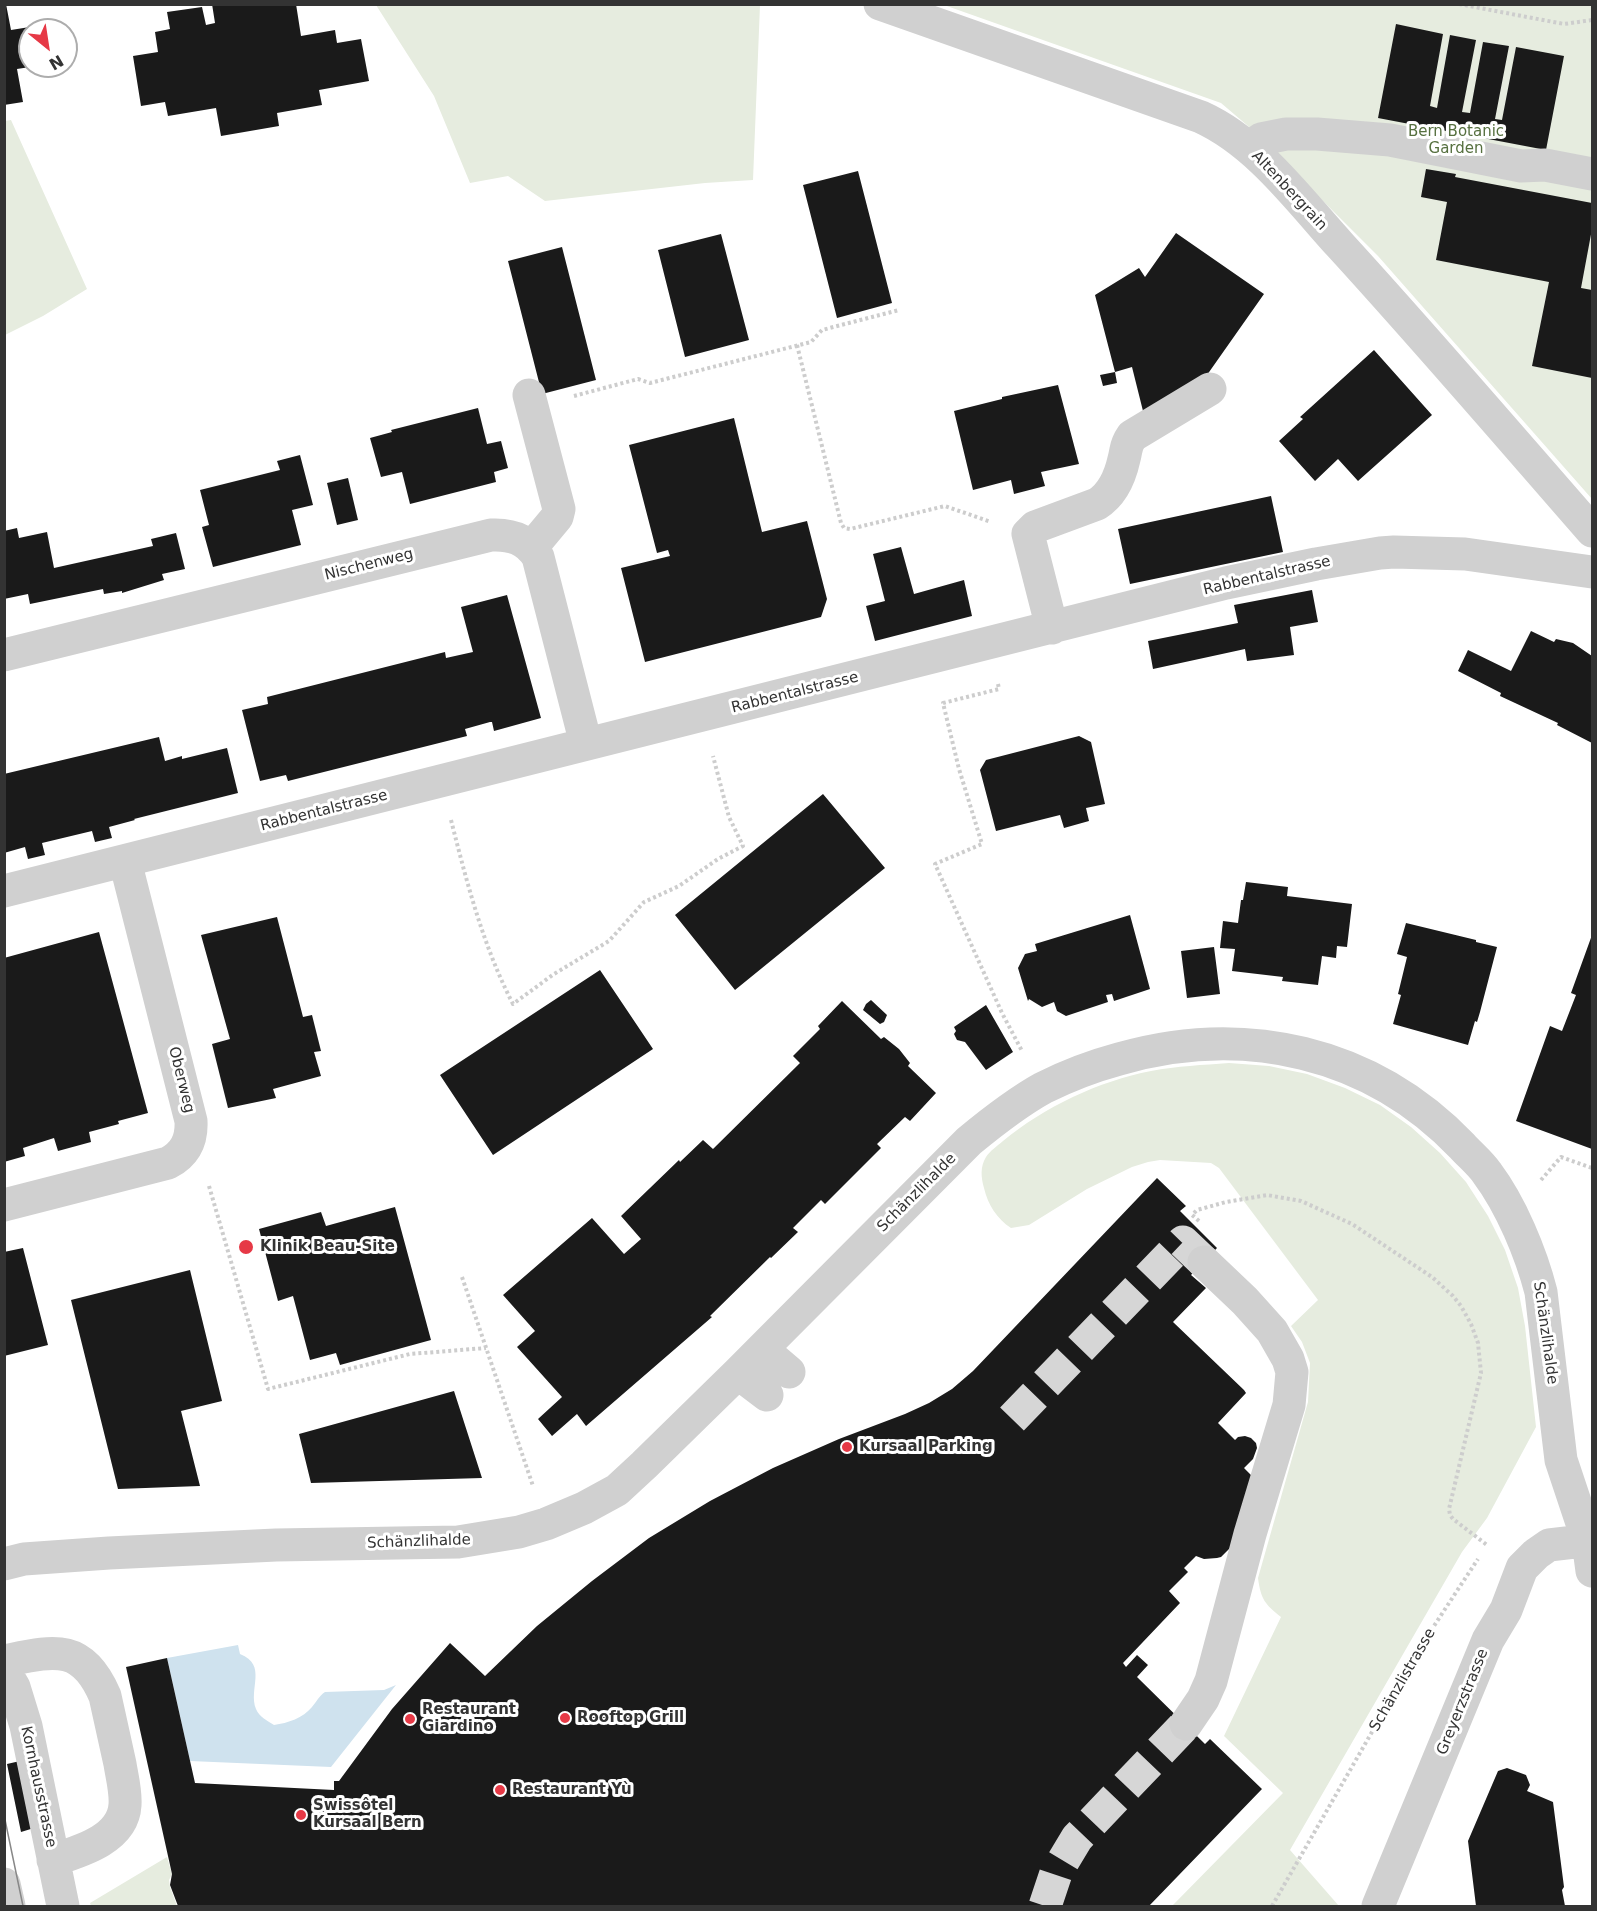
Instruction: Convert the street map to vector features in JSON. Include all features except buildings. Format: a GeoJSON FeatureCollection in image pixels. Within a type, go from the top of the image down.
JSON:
{"type":"FeatureCollection","features":[{"type":"Feature","properties":{"kind":"street","name":"Altenbergrain"},"geometry":{"type":"LineString","coordinates":[[880,4],[1201,117],[1220,126],[1250,149],[1362,270],[1593,531]]}},
{"type":"Feature","properties":{"kind":"street"},"geometry":{"type":"LineString","coordinates":[[1250,149],[1261,139],[1286,134],[1317,134],[1390,140],[1521,166],[1545,165],[1593,174]]}},
{"type":"Feature","properties":{"kind":"street"},"geometry":{"type":"LineString","coordinates":[[1052,628],[1028,534],[1035,527],[1097,504],[1106,498],[1112,491],[1125,458],[1126,445],[1132,436],[1210,389]]}},
{"type":"Feature","properties":{"kind":"street"},"geometry":{"type":"LineString","coordinates":[[529,395],[559,509],[557,517],[532,547],[541,566],[586,744]]}},
{"type":"Feature","properties":{"kind":"street","name":"Nischenweg"},"geometry":{"type":"LineString","coordinates":[[4,655],[491,535],[518,538],[532,547]]}},
{"type":"Feature","properties":{"kind":"street","name":"Rabbentalstrasse"},"geometry":{"type":"LineString","coordinates":[[4,891],[1226,584],[1316,564],[1380,553],[1465,554],[1593,572]]}},
{"type":"Feature","properties":{"kind":"street","name":"Oberweg"},"geometry":{"type":"LineString","coordinates":[[4,1205],[168,1163],[181,1154],[192,1131],[125,861]]}},
{"type":"Feature","properties":{"kind":"street","name":"Schänzlihalde"},"geometry":{"type":"LineString","coordinates":[[4,1564],[24,1558],[109,1552],[276,1545],[458,1542],[519,1532],[546,1524],[584,1508],[617,1490],[738,1373],[969,1141],[994,1120],[1031,1095],[1094,1066],[1166,1047],[1225,1043],[1276,1047],[1313,1055],[1339,1064],[1389,1088],[1419,1107],[1445,1129],[1487,1173],[1506,1205],[1527,1249],[1541,1292],[1561,1460],[1591,1550]]}},
{"type":"Feature","properties":{"kind":"street"},"geometry":{"type":"LineString","coordinates":[[1186,1724],[1203,1699],[1210,1681],[1250,1534],[1289,1405],[1292,1372],[1288,1359],[1272,1331],[1245,1301],[1204,1262]]}},
{"type":"Feature","properties":{"kind":"street"},"geometry":{"type":"LineString","coordinates":[[762,1349],[789,1372]]}},
{"type":"Feature","properties":{"kind":"street"},"geometry":{"type":"LineString","coordinates":[[738,1373],[767,1395]]}},
{"type":"Feature","properties":{"kind":"street","name":"Greyerzstrasse"},"geometry":{"type":"LineString","coordinates":[[1378,1906],[1488,1640],[1506,1610],[1522,1568],[1549,1545],[1591,1550]]}},
{"type":"Feature","properties":{"kind":"street"},"geometry":{"type":"LineString","coordinates":[[4,1661],[50,1652],[64,1653],[92,1672],[105,1696],[125,1790],[122,1820],[110,1834],[98,1843],[53,1860]]}},
{"type":"Feature","properties":{"kind":"street","name":"Kornhausstrasse"},"geometry":{"type":"LineString","coordinates":[[4,1670],[14,1687],[26,1726],[63,1906]]}},
{"type":"Feature","properties":{"kind":"street"},"geometry":{"type":"LineString","coordinates":[[4,1884],[9,1906]]}},
{"type":"Feature","properties":{"kind":"path"},"geometry":{"type":"LineString","coordinates":[[1459,4],[1564,24],[1593,20]]}},
{"type":"Feature","properties":{"kind":"path"},"geometry":{"type":"LineString","coordinates":[[570,397],[638,380],[650,383],[811,342],[822,330],[899,310]]}},
{"type":"Feature","properties":{"kind":"path"},"geometry":{"type":"LineString","coordinates":[[797,345],[844,528],[849,529],[945,506],[1028,534]]}},
{"type":"Feature","properties":{"kind":"path"},"geometry":{"type":"LineString","coordinates":[[987,692],[943,703],[959,769],[982,844],[935,864],[1002,1013]]}},
{"type":"Feature","properties":{"kind":"path"},"geometry":{"type":"LineString","coordinates":[[459,853],[491,958],[513,1004],[609,940],[644,902],[679,886],[743,846],[729,817],[712,751]]}},
{"type":"Feature","properties":{"kind":"path"},"geometry":{"type":"LineString","coordinates":[[1538,1184],[1561,1157],[1593,1167]]}},
{"type":"Feature","properties":{"kind":"path"},"geometry":{"type":"LineString","coordinates":[[206,1178],[268,1389],[411,1354],[486,1348]]}},
{"type":"Feature","properties":{"kind":"path","name":"Schänzlistrasse"},"geometry":{"type":"LineString","coordinates":[[1200,1222],[1192,1215],[1197,1210],[1226,1202],[1267,1195],[1301,1201],[1352,1224],[1432,1277],[1461,1306],[1478,1343],[1481,1373],[1449,1509],[1454,1519],[1490,1547],[1477,1561],[1426,1638],[1272,1906]]}},
{"type":"Feature","properties":{"kind":"path"},"geometry":{"type":"LineString","coordinates":[[462,1276],[533,1485]]}},
{"type":"Feature","properties":{"kind":"green space"},"geometry":{"type":"Polygon","coordinates":[[[376,5],[760,5],[753,180],[705,183],[545,201],[508,176],[470,183],[434,96],[376,5]]]}},
{"type":"Feature","properties":{"kind":"green space","name":"Bern Botanic Garden"},"geometry":{"type":"Polygon","coordinates":[[[944,5],[1592,5],[1592,499],[1378,256],[1248,126],[1221,103],[944,5]]]}},
{"type":"Feature","properties":{"kind":"green space"},"geometry":{"type":"Polygon","coordinates":[[[11,120],[87,289],[43,316],[5,335],[4,121],[11,120]]]}},
{"type":"Feature","properties":{"kind":"green space"},"geometry":{"type":"Polygon","coordinates":[[[1229,1063],[1269,1066],[1307,1074],[1345,1088],[1380,1105],[1411,1127],[1440,1153],[1466,1182],[1488,1216],[1505,1250],[1518,1288],[1525,1326],[1536,1427],[1487,1518],[1462,1552],[1290,1850],[1339,1906],[1172,1906],[1283,1793],[1224,1736],[1281,1617],[1265,1601],[1258,1578],[1308,1402],[1310,1363],[1302,1342],[1291,1326],[1318,1300],[1219,1168],[1211,1163],[1160,1160],[1132,1167],[1087,1189],[1029,1225],[1011,1228],[994,1211],[982,1180],[983,1165],[986,1157],[992,1151],[1036,1117],[1073,1097],[1131,1075],[1180,1067],[1229,1063]]]}},
{"type":"Feature","properties":{"kind":"green space"},"geometry":{"type":"Polygon","coordinates":[[[167,1857],[172,1874],[169,1880],[170,1887],[177,1906],[91,1906],[90,1903],[167,1857]]]}},
{"type":"Feature","properties":{"kind":"water"},"geometry":{"type":"Polygon","coordinates":[[[238,1645],[240,1654],[253,1664],[255,1671],[254,1701],[257,1712],[274,1725],[300,1717],[325,1692],[384,1690],[396,1685],[331,1767],[190,1761],[167,1658],[238,1645]]]}},
{"type":"Feature","properties":{"kind":"tunnel"},"geometry":{"type":"LineString","coordinates":[[1012,1419],[1183,1242],[1204,1262]]}},
{"type":"Feature","properties":{"kind":"tunnel"},"geometry":{"type":"LineString","coordinates":[[1045,1906],[1056,1873],[1077,1838],[1186,1724]]}},
{"type":"Feature","properties":{"kind":"tram line"},"geometry":{"type":"LineString","coordinates":[[4,1815],[23,1906]]}},
{"type":"Feature","properties":{"kind":"place","name":"Klinik Beau-Site"},"geometry":{"type":"Point","coordinates":[246,1247]}},
{"type":"Feature","properties":{"kind":"place","name":"Kursaal Parking"},"geometry":{"type":"Point","coordinates":[847,1447]}},
{"type":"Feature","properties":{"kind":"place","name":"Rooftop Grill"},"geometry":{"type":"Point","coordinates":[565,1718]}},
{"type":"Feature","properties":{"kind":"place","name":"Restaurant Giardino"},"geometry":{"type":"Point","coordinates":[410,1719]}},
{"type":"Feature","properties":{"kind":"place","name":"Restaurant Yù"},"geometry":{"type":"Point","coordinates":[500,1790]}},
{"type":"Feature","properties":{"kind":"place","name":"Swissôtel Kursaal Bern"},"geometry":{"type":"Point","coordinates":[301,1815]}}]}
